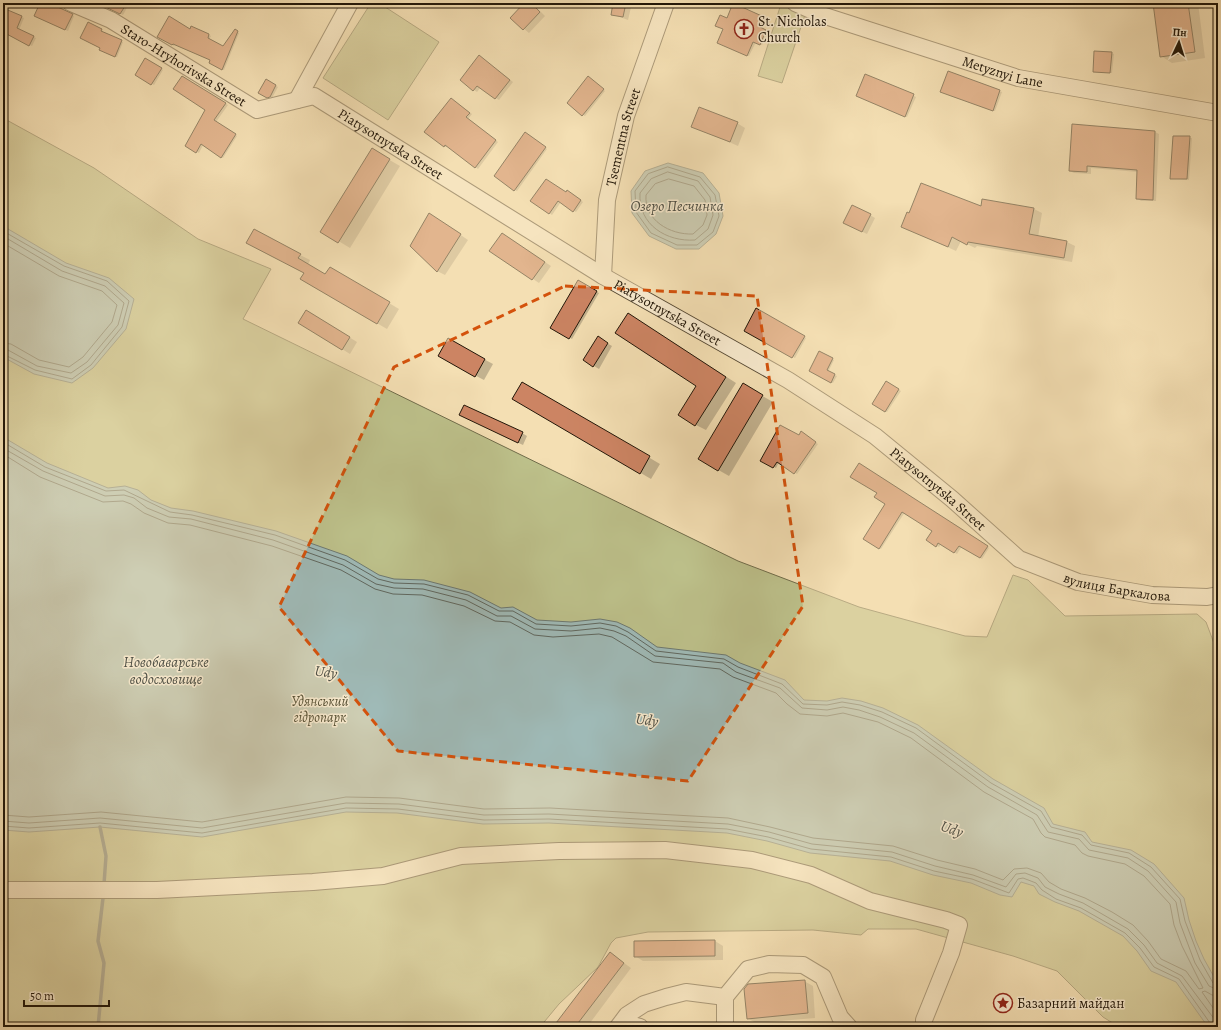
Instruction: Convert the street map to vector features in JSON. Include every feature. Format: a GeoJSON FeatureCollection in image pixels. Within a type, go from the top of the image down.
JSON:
{"type":"FeatureCollection","features":[{"type":"Feature","properties":{"kind":"street","name":"Staro-Hryhorivska Street"},"geometry":{"type":"LineString","coordinates":[[72,3],[111,20],[257,110],[297,100]]}},
{"type":"Feature","properties":{"kind":"street"},"geometry":{"type":"LineString","coordinates":[[297,100],[350,3]]}},
{"type":"Feature","properties":{"kind":"street","name":"Tsementna Street"},"geometry":{"type":"LineString","coordinates":[[604,276],[607,200],[626,116],[666,3]]}},
{"type":"Feature","properties":{"kind":"street","name":"Metyznyi Lane"},"geometry":{"type":"LineString","coordinates":[[796,3],[822,16],[1018,78],[1218,113]]}},
{"type":"Feature","properties":{"kind":"street","name":"Piatysotnytska Street"},"geometry":{"type":"LineString","coordinates":[[297,100],[314,96],[604,276],[788,380],[875,436],[952,499],[1019,559]]}},
{"type":"Feature","properties":{"kind":"street","name":"вулиця Баркалова"},"geometry":{"type":"LineString","coordinates":[[1019,559],[1078,582],[1152,595],[1207,597],[1218,595]]}},
{"type":"Feature","properties":{"kind":"street"},"geometry":{"type":"LineString","coordinates":[[3,890],[158,890],[313,882],[382,876],[461,856],[559,852],[665,850],[759,862],[811,875],[870,901],[946,920],[959,925],[952,953],[927,1012],[924,1027]]}},
{"type":"Feature","properties":{"kind":"street"},"geometry":{"type":"LineString","coordinates":[[725,1027],[725,997],[748,970],[769,964],[802,965],[823,977],[840,1017],[849,1027]]}},
{"type":"Feature","properties":{"kind":"street"},"geometry":{"type":"LineString","coordinates":[[618,1027],[626,1015],[644,1004],[666,996],[686,992],[725,997]]}},
{"type":"Feature","properties":{"kind":"street"},"geometry":{"type":"LineString","coordinates":[[624,1027],[629,1024],[640,1027]]}},
{"type":"Feature","properties":{"kind":"highlighted area"},"geometry":{"type":"Polygon","coordinates":[[[565,286],[757,296],[803,606],[688,781],[398,751],[279,607],[394,367],[565,286]]]}},
{"type":"Feature","properties":{"kind":"green space"},"geometry":{"type":"Polygon","coordinates":[[[371,3],[379,3],[439,42],[388,120],[323,78],[371,3]]]}},
{"type":"Feature","properties":{"kind":"green space"},"geometry":{"type":"Polygon","coordinates":[[[781,4],[805,15],[782,83],[758,76],[781,4]]]}},
{"type":"Feature","properties":{"kind":"green space","name":"Удянський гідропарк"},"geometry":{"type":"Polygon","coordinates":[[[3,118],[94,168],[198,239],[271,269],[243,319],[738,561],[859,607],[965,636],[987,637],[1013,575],[1028,580],[1065,616],[1197,614],[1206,622],[1218,654],[1218,1027],[1119,1027],[1103,1017],[1057,971],[1013,956],[916,929],[868,929],[861,935],[813,930],[648,932],[616,938],[611,943],[598,967],[559,1004],[540,1027],[3,1027],[3,118]]]}},
{"type":"Feature","properties":{"kind":"water","name":"Озеро Песчинка"},"geometry":{"type":"Polygon","coordinates":[[[668,163],[703,173],[719,193],[723,216],[716,234],[699,249],[676,249],[649,236],[632,213],[631,191],[645,171],[668,163]]]}},
{"type":"Feature","properties":{"kind":"water"},"geometry":{"type":"Polygon","coordinates":[[[3,226],[66,263],[109,278],[134,299],[126,329],[93,368],[72,383],[34,374],[3,357],[3,226]]]}},
{"type":"Feature","properties":{"kind":"water","name":"Новобаварське водосховище"},"geometry":{"type":"Polygon","coordinates":[[[3,437],[47,463],[108,488],[125,486],[138,490],[151,500],[171,508],[193,511],[276,531],[347,556],[379,575],[394,579],[424,580],[470,592],[501,608],[513,607],[537,620],[571,622],[600,619],[617,622],[630,628],[657,647],[726,655],[740,663],[785,680],[804,700],[827,701],[842,698],[861,701],[883,708],[918,725],[993,779],[1044,808],[1053,824],[1085,832],[1092,842],[1131,850],[1154,864],[1184,898],[1196,941],[1218,984],[1218,1027],[1208,1027],[1176,982],[1151,971],[1137,951],[1123,936],[1079,911],[1039,894],[1034,886],[1021,882],[1012,897],[1000,895],[971,883],[933,875],[890,861],[810,853],[767,841],[727,833],[549,823],[483,824],[397,813],[346,812],[202,837],[100,827],[29,832],[3,830],[3,437]]]}},
{"type":"Feature","properties":{"kind":"building"},"geometry":{"type":"Polygon","coordinates":[[[40,3],[49,3],[73,14],[65,30],[34,16],[40,3]]]}},
{"type":"Feature","properties":{"kind":"building"},"geometry":{"type":"Polygon","coordinates":[[[97,3],[127,3],[120,14],[97,3]]]}},
{"type":"Feature","properties":{"kind":"building"},"geometry":{"type":"Polygon","coordinates":[[[524,3],[531,3],[540,12],[523,30],[510,18],[524,3]]]}},
{"type":"Feature","properties":{"kind":"building"},"geometry":{"type":"Polygon","coordinates":[[[613,3],[626,3],[623,17],[611,15],[613,3]]]}},
{"type":"Feature","properties":{"kind":"building","name":"St. Nicholas Church"},"geometry":{"type":"Polygon","coordinates":[[[733,3],[764,17],[760,27],[766,30],[760,45],[753,42],[747,56],[717,43],[723,29],[715,26],[720,15],[727,18],[733,3]]]}},
{"type":"Feature","properties":{"kind":"building"},"geometry":{"type":"Polygon","coordinates":[[[1153,3],[1188,3],[1195,52],[1160,57],[1153,3]]]}},
{"type":"Feature","properties":{"kind":"building"},"geometry":{"type":"Polygon","coordinates":[[[3,8],[22,16],[17,28],[34,36],[29,46],[3,32],[3,8]]]}},
{"type":"Feature","properties":{"kind":"building"},"geometry":{"type":"Polygon","coordinates":[[[169,16],[190,29],[191,26],[209,34],[208,38],[223,46],[235,29],[238,31],[222,70],[209,63],[210,60],[173,44],[172,45],[157,37],[169,16]]]}},
{"type":"Feature","properties":{"kind":"building"},"geometry":{"type":"Polygon","coordinates":[[[88,22],[102,29],[101,31],[122,40],[115,57],[99,50],[100,48],[80,38],[88,22]]]}},
{"type":"Feature","properties":{"kind":"building"},"geometry":{"type":"Polygon","coordinates":[[[1094,51],[1112,52],[1110,73],[1093,72],[1094,51]]]}},
{"type":"Feature","properties":{"kind":"building"},"geometry":{"type":"Polygon","coordinates":[[[479,55],[510,80],[495,99],[477,86],[473,91],[460,80],[479,55]]]}},
{"type":"Feature","properties":{"kind":"building"},"geometry":{"type":"Polygon","coordinates":[[[145,58],[162,68],[151,85],[135,75],[145,58]]]}},
{"type":"Feature","properties":{"kind":"building"},"geometry":{"type":"Polygon","coordinates":[[[948,71],[1000,90],[993,111],[940,92],[948,71]]]}},
{"type":"Feature","properties":{"kind":"building"},"geometry":{"type":"Polygon","coordinates":[[[865,74],[914,94],[905,117],[856,96],[865,74]]]}},
{"type":"Feature","properties":{"kind":"building"},"geometry":{"type":"Polygon","coordinates":[[[182,76],[226,103],[214,120],[236,134],[221,158],[201,144],[196,153],[185,146],[205,110],[173,89],[182,76]]]}},
{"type":"Feature","properties":{"kind":"building"},"geometry":{"type":"Polygon","coordinates":[[[588,76],[604,89],[582,116],[567,103],[588,76]]]}},
{"type":"Feature","properties":{"kind":"building"},"geometry":{"type":"Polygon","coordinates":[[[266,79],[276,85],[270,97],[267,98],[258,93],[266,79]]]}},
{"type":"Feature","properties":{"kind":"building"},"geometry":{"type":"Polygon","coordinates":[[[451,98],[470,113],[466,117],[496,140],[475,168],[445,145],[444,147],[424,132],[451,98]]]}},
{"type":"Feature","properties":{"kind":"building"},"geometry":{"type":"Polygon","coordinates":[[[699,107],[738,122],[730,142],[691,127],[699,107]]]}},
{"type":"Feature","properties":{"kind":"building"},"geometry":{"type":"Polygon","coordinates":[[[1072,124],[1155,131],[1153,200],[1136,199],[1137,170],[1087,166],[1087,172],[1069,171],[1072,124]]]}},
{"type":"Feature","properties":{"kind":"building"},"geometry":{"type":"Polygon","coordinates":[[[525,132],[546,147],[514,191],[494,176],[525,132]]]}},
{"type":"Feature","properties":{"kind":"building"},"geometry":{"type":"Polygon","coordinates":[[[1173,136],[1190,136],[1187,179],[1170,179],[1173,136]]]}},
{"type":"Feature","properties":{"kind":"building"},"geometry":{"type":"Polygon","coordinates":[[[372,148],[390,159],[338,243],[320,232],[372,148]]]}},
{"type":"Feature","properties":{"kind":"building"},"geometry":{"type":"Polygon","coordinates":[[[546,179],[566,192],[567,190],[581,200],[573,212],[558,201],[549,214],[530,201],[546,179]]]}},
{"type":"Feature","properties":{"kind":"building"},"geometry":{"type":"Polygon","coordinates":[[[921,183],[981,206],[982,199],[1034,208],[1029,234],[1067,241],[1064,258],[968,242],[967,245],[952,237],[948,247],[901,227],[907,212],[909,213],[921,183]]]}},
{"type":"Feature","properties":{"kind":"building"},"geometry":{"type":"Polygon","coordinates":[[[852,205],[871,214],[862,232],[843,223],[852,205]]]}},
{"type":"Feature","properties":{"kind":"building"},"geometry":{"type":"Polygon","coordinates":[[[429,213],[461,234],[437,272],[410,246],[429,213]]]}},
{"type":"Feature","properties":{"kind":"building"},"geometry":{"type":"Polygon","coordinates":[[[254,229],[301,254],[298,258],[325,274],[330,267],[390,302],[377,324],[300,279],[304,273],[246,243],[254,229]]]}},
{"type":"Feature","properties":{"kind":"building"},"geometry":{"type":"Polygon","coordinates":[[[502,233],[545,262],[532,280],[489,251],[502,233]]]}},
{"type":"Feature","properties":{"kind":"building"},"geometry":{"type":"Polygon","coordinates":[[[578,280],[597,291],[569,339],[550,328],[578,280]]]}},
{"type":"Feature","properties":{"kind":"building"},"geometry":{"type":"Polygon","coordinates":[[[756,308],[805,336],[792,358],[744,331],[756,308]]]}},
{"type":"Feature","properties":{"kind":"building"},"geometry":{"type":"Polygon","coordinates":[[[306,310],[350,337],[342,350],[298,323],[306,310]]]}},
{"type":"Feature","properties":{"kind":"building"},"geometry":{"type":"Polygon","coordinates":[[[628,313],[726,377],[695,426],[678,415],[696,386],[615,333],[628,313]]]}},
{"type":"Feature","properties":{"kind":"building"},"geometry":{"type":"Polygon","coordinates":[[[598,336],[608,343],[593,367],[583,360],[598,336]]]}},
{"type":"Feature","properties":{"kind":"building"},"geometry":{"type":"Polygon","coordinates":[[[448,338],[485,359],[475,377],[438,356],[448,338]]]}},
{"type":"Feature","properties":{"kind":"building"},"geometry":{"type":"Polygon","coordinates":[[[819,351],[833,358],[827,370],[835,374],[831,383],[809,371],[819,351]]]}},
{"type":"Feature","properties":{"kind":"building"},"geometry":{"type":"Polygon","coordinates":[[[886,381],[899,389],[885,412],[872,404],[886,381]]]}},
{"type":"Feature","properties":{"kind":"building"},"geometry":{"type":"Polygon","coordinates":[[[522,382],[650,456],[640,474],[512,399],[522,382]]]}},
{"type":"Feature","properties":{"kind":"building"},"geometry":{"type":"Polygon","coordinates":[[[743,383],[763,395],[718,471],[698,459],[743,383]]]}},
{"type":"Feature","properties":{"kind":"building"},"geometry":{"type":"Polygon","coordinates":[[[464,405],[523,432],[518,443],[459,415],[464,405]]]}},
{"type":"Feature","properties":{"kind":"building"},"geometry":{"type":"Polygon","coordinates":[[[780,425],[799,435],[801,431],[816,442],[794,474],[777,462],[773,468],[760,461],[780,425]]]}},
{"type":"Feature","properties":{"kind":"building"},"geometry":{"type":"Polygon","coordinates":[[[859,463],[988,546],[980,558],[959,546],[954,553],[938,543],[936,547],[926,540],[932,531],[902,512],[879,549],[863,539],[885,504],[874,497],[877,493],[850,477],[859,463]]]}},
{"type":"Feature","properties":{"kind":"building"},"geometry":{"type":"Polygon","coordinates":[[[715,940],[715,956],[634,957],[634,941],[715,940]]]}},
{"type":"Feature","properties":{"kind":"building"},"geometry":{"type":"Polygon","coordinates":[[[610,952],[624,963],[575,1027],[553,1027],[610,952]]]}},
{"type":"Feature","properties":{"kind":"building"},"geometry":{"type":"Polygon","coordinates":[[[805,980],[808,1013],[747,1019],[744,989],[748,984],[805,980]]]}},
{"type":"Feature","properties":{"kind":"waterway"},"geometry":{"type":"LineString","coordinates":[[100,827],[106,856],[104,884]]}},
{"type":"Feature","properties":{"kind":"waterway"},"geometry":{"type":"LineString","coordinates":[[98,1027],[104,963],[98,941],[103,898]]}},
{"type":"Feature","properties":{"kind":"place","name":"St. Nicholas Church"},"geometry":{"type":"Point","coordinates":[744,29]}},
{"type":"Feature","properties":{"kind":"place","name":"Базарний майдан"},"geometry":{"type":"Point","coordinates":[1003,1003]}},
{"type":"Feature","properties":{"kind":"water label","name":"Udy"},"geometry":{"type":"Point","coordinates":[326,672]}},
{"type":"Feature","properties":{"kind":"water label","name":"Udy"},"geometry":{"type":"Point","coordinates":[647,720]}},
{"type":"Feature","properties":{"kind":"water label","name":"Udy"},"geometry":{"type":"Point","coordinates":[952,829]}}]}
